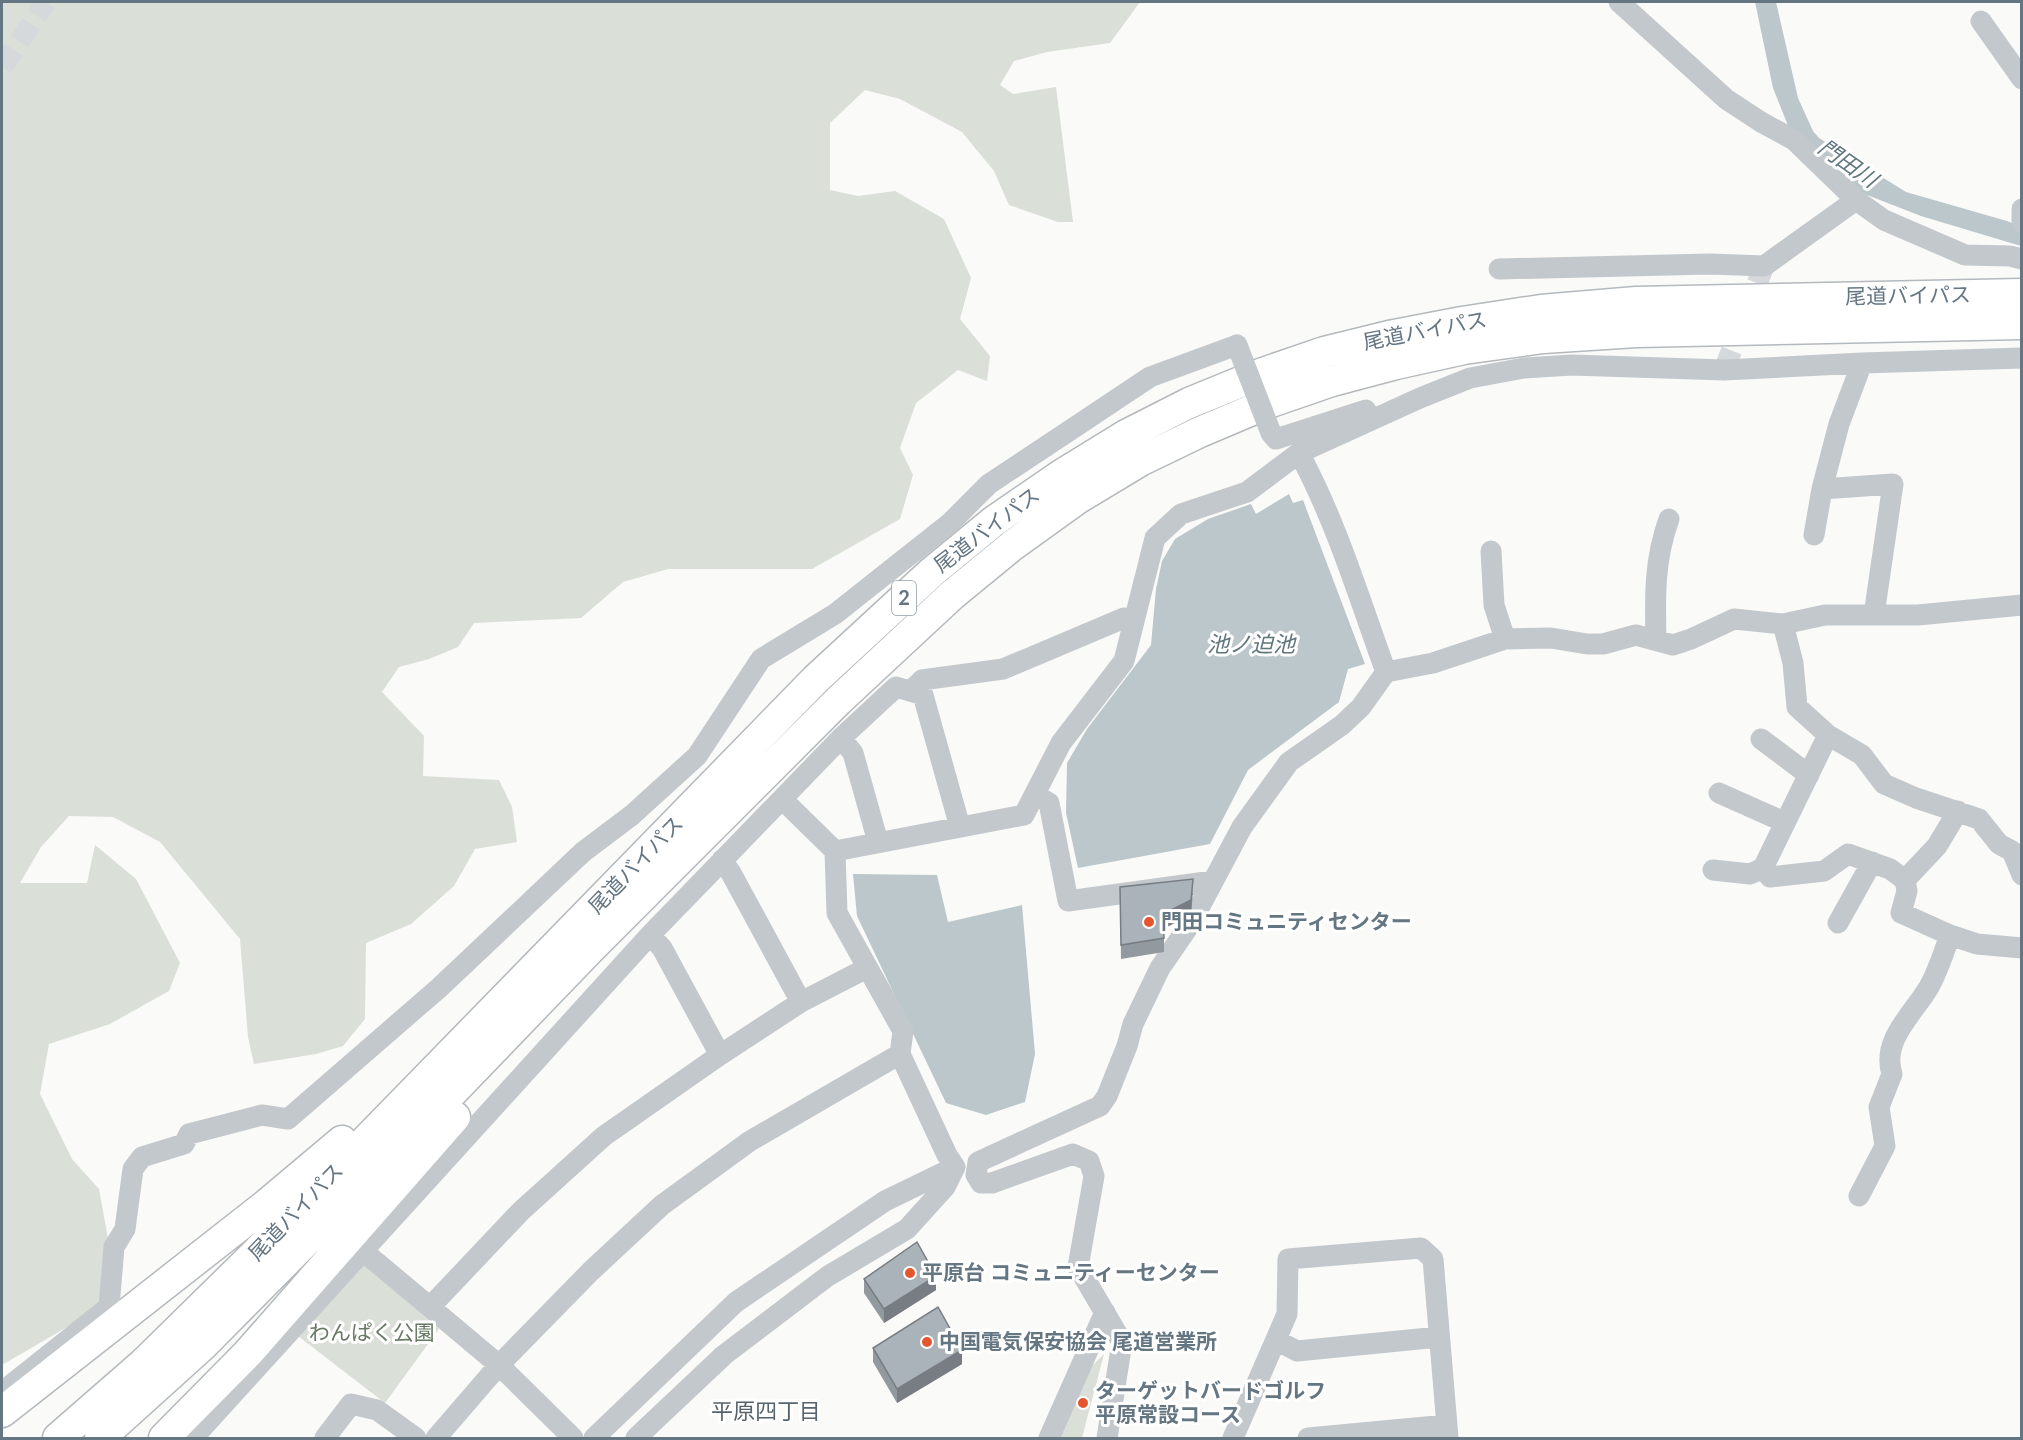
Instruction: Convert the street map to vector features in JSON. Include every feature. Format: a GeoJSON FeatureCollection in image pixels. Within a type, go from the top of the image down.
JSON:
{"type":"FeatureCollection","features":[{"type":"Feature","properties":{"kind":"highway","name":"尾道バイパス"},"geometry":{"type":"LineString","coordinates":[[58,1438],[144,1363],[254,1255],[816,679],[932,572],[994,521],[1061,475],[1126,435],[1189,403],[1260,374],[1324,352],[1452,324],[1541,310],[1635,302],[2022,294]]}},
{"type":"Feature","properties":{"kind":"highway","name":"尾道バイパス"},"geometry":{"type":"LineString","coordinates":[[100,1438],[213,1336],[666,872],[838,701],[952,595],[1013,545],[1077,499],[1140,461],[1270,402],[1332,381],[1396,364],[1464,350],[1543,338],[1669,331],[2022,324]]}},
{"type":"Feature","properties":{"kind":"highway"},"geometry":{"type":"LineString","coordinates":[[164,1438],[248,1353],[516,1049],[666,872]]}},
{"type":"Feature","properties":{"kind":"highway"},"geometry":{"type":"LineString","coordinates":[[2,1412],[267,1204],[488,1016]]}},
{"type":"Feature","properties":{"kind":"street"},"geometry":{"type":"LineString","coordinates":[[1619,2],[1726,99],[1794,140],[1856,200],[1884,220],[1965,255],[2010,256],[2022,259]]}},
{"type":"Feature","properties":{"kind":"street"},"geometry":{"type":"LineString","coordinates":[[1981,21],[2022,79]]}},
{"type":"Feature","properties":{"kind":"street"},"geometry":{"type":"LineString","coordinates":[[1499,269],[1710,264],[1764,266],[1856,200]]}},
{"type":"Feature","properties":{"kind":"street"},"geometry":{"type":"LineString","coordinates":[[2021,220],[2022,209]]}},
{"type":"Feature","properties":{"kind":"street"},"geometry":{"type":"LineString","coordinates":[[2,1392],[109,1307],[114,1247],[124,1229],[133,1169],[142,1157],[184,1144],[189,1134],[262,1115],[288,1119],[439,988],[583,852],[632,815],[697,756],[761,659],[835,614],[950,523],[989,484],[1150,378],[1237,345],[1271,433],[1276,439],[1412,394],[1420,398]]}},
{"type":"Feature","properties":{"kind":"street"},"geometry":{"type":"LineString","coordinates":[[835,851],[1024,815],[1061,743],[1124,661],[1155,538],[1181,514],[1247,492],[1299,453],[1420,398],[1470,378],[1524,368],[1572,364],[1724,370],[2022,358]]}},
{"type":"Feature","properties":{"kind":"street"},"geometry":{"type":"LineString","coordinates":[[1814,535],[1822,489],[1839,424],[1862,363]]}},
{"type":"Feature","properties":{"kind":"street"},"geometry":{"type":"LineString","coordinates":[[1299,453],[1322,500],[1386,672]]}},
{"type":"Feature","properties":{"kind":"street"},"geometry":{"type":"LineString","coordinates":[[1822,489],[1893,484],[1874,615]]}},
{"type":"Feature","properties":{"kind":"street"},"geometry":{"type":"LineString","coordinates":[[1656,640],[1655,583],[1661,539],[1668,519]]}},
{"type":"Feature","properties":{"kind":"street"},"geometry":{"type":"LineString","coordinates":[[1491,551],[1494,605],[1505,639]]}},
{"type":"Feature","properties":{"kind":"street"},"geometry":{"type":"LineString","coordinates":[[1107,1438],[1122,1342],[1078,1267],[1094,1176],[1089,1161],[1073,1154],[992,1183],[981,1183],[976,1175],[978,1162],[1100,1107],[1127,1046],[1133,1024],[1160,968],[1191,923],[1242,827],[1289,762],[1342,725],[1361,707],[1386,672],[1433,663],[1505,639],[1551,638],[1587,644],[1603,644],[1636,635],[1673,645],[1734,619],[1783,624],[1825,615],[1918,615],[2022,605]]}},
{"type":"Feature","properties":{"kind":"street"},"geometry":{"type":"LineString","coordinates":[[911,691],[922,680],[1004,669],[1124,618],[1134,620]]}},
{"type":"Feature","properties":{"kind":"street"},"geometry":{"type":"LineString","coordinates":[[1783,624],[1793,663],[1797,707],[1828,735],[1862,755],[1884,784],[1916,798],[1979,819],[2000,844],[2012,851],[2022,875]]}},
{"type":"Feature","properties":{"kind":"street"},"geometry":{"type":"LineString","coordinates":[[193,1438],[650,935],[841,738],[896,687],[922,695],[960,827]]}},
{"type":"Feature","properties":{"kind":"street"},"geometry":{"type":"LineString","coordinates":[[1713,870],[1750,874],[1763,868],[1828,735]]}},
{"type":"Feature","properties":{"kind":"street"},"geometry":{"type":"LineString","coordinates":[[841,738],[853,753],[878,842]]}},
{"type":"Feature","properties":{"kind":"street"},"geometry":{"type":"LineString","coordinates":[[1761,739],[1809,775]]}},
{"type":"Feature","properties":{"kind":"street"},"geometry":{"type":"LineString","coordinates":[[1719,793],[1784,822]]}},
{"type":"Feature","properties":{"kind":"street"},"geometry":{"type":"LineString","coordinates":[[1035,794],[1049,803],[1068,901],[1213,881]]}},
{"type":"Feature","properties":{"kind":"street"},"geometry":{"type":"LineString","coordinates":[[782,799],[835,851],[837,913],[903,1031],[900,1054],[947,1155],[955,1167]]}},
{"type":"Feature","properties":{"kind":"street"},"geometry":{"type":"LineString","coordinates":[[1905,880],[1937,846],[1958,811]]}},
{"type":"Feature","properties":{"kind":"street"},"geometry":{"type":"LineString","coordinates":[[1763,868],[1770,877],[1824,871],[1848,854],[1890,869],[1905,880],[1908,891],[1901,913],[1950,935],[1977,944],[2022,948]]}},
{"type":"Feature","properties":{"kind":"street"},"geometry":{"type":"LineString","coordinates":[[722,860],[801,1002]]}},
{"type":"Feature","properties":{"kind":"street"},"geometry":{"type":"LineString","coordinates":[[1838,923],[1872,862]]}},
{"type":"Feature","properties":{"kind":"street"},"geometry":{"type":"LineString","coordinates":[[650,935],[662,948],[720,1055]]}},
{"type":"Feature","properties":{"kind":"street"},"geometry":{"type":"LineString","coordinates":[[1859,1196],[1885,1146],[1879,1107],[1892,1074],[1889,1064],[1893,1040],[1930,985],[1950,935]]}},
{"type":"Feature","properties":{"kind":"street"},"geometry":{"type":"LineString","coordinates":[[430,1307],[521,1211],[604,1136],[801,1002],[867,968]]}},
{"type":"Feature","properties":{"kind":"street"},"geometry":{"type":"LineString","coordinates":[[436,1438],[499,1365],[591,1270],[662,1205],[750,1140],[900,1054]]}},
{"type":"Feature","properties":{"kind":"street"},"geometry":{"type":"LineString","coordinates":[[594,1438],[736,1302],[885,1201],[955,1167]]}},
{"type":"Feature","properties":{"kind":"street"},"geometry":{"type":"LineString","coordinates":[[636,1438],[724,1355],[828,1276],[907,1229],[945,1187],[955,1167]]}},
{"type":"Feature","properties":{"kind":"street"},"geometry":{"type":"LineString","coordinates":[[885,1201],[907,1229]]}},
{"type":"Feature","properties":{"kind":"street"},"geometry":{"type":"LineString","coordinates":[[1233,1438],[1287,1314],[1288,1259],[1421,1248],[1433,1259],[1448,1432],[1308,1438]]}},
{"type":"Feature","properties":{"kind":"street"},"geometry":{"type":"LineString","coordinates":[[363,1251],[499,1365],[573,1438]]}},
{"type":"Feature","properties":{"kind":"street"},"geometry":{"type":"LineString","coordinates":[[1049,1438],[1105,1312]]}},
{"type":"Feature","properties":{"kind":"street"},"geometry":{"type":"LineString","coordinates":[[1276,1340],[1297,1351],[1439,1337]]}},
{"type":"Feature","properties":{"kind":"street"},"geometry":{"type":"LineString","coordinates":[[325,1438],[351,1404],[377,1410],[416,1438]]}},
{"type":"Feature","properties":{"kind":"green space"},"geometry":{"type":"Polygon","coordinates":[[[2,2],[1140,2],[1110,43],[1047,52],[1014,61],[1000,85],[1013,94],[1056,87],[1073,222],[1058,222],[1009,205],[994,171],[962,132],[900,99],[865,90],[830,123],[830,190],[858,196],[895,191],[944,219],[971,278],[960,319],[990,356],[987,381],[958,370],[916,403],[900,448],[913,475],[900,519],[812,569],[668,569],[623,582],[581,618],[474,623],[458,647],[429,659],[399,667],[382,692],[424,736],[423,776],[499,780],[512,807],[517,842],[475,849],[454,886],[411,924],[366,943],[365,1019],[343,1046],[316,1054],[254,1064],[248,1037],[240,939],[160,842],[113,817],[69,816],[41,847],[20,883],[87,883],[95,845],[136,879],[180,963],[169,991],[110,1024],[49,1044],[40,1094],[72,1159],[99,1189],[109,1244],[108,1294],[93,1312],[2,1365],[2,2]]]}},
{"type":"Feature","properties":{"kind":"green space","name":"わんぱく公園"},"geometry":{"type":"Polygon","coordinates":[[[362,1261],[439,1329],[385,1403],[298,1336],[362,1261]]]}},
{"type":"Feature","properties":{"kind":"green space","name":"ターゲットバードゴルフ 平原常設コース"},"geometry":{"type":"Polygon","coordinates":[[[1104,1354],[1082,1438],[1059,1438],[1091,1367],[1104,1354]]]}},
{"type":"Feature","properties":{"kind":"water","name":"門田川"},"geometry":{"type":"Polygon","coordinates":[[[1755,2],[1776,2],[1798,98],[1813,131],[1819,138],[1906,192],[2021,227],[2021,246],[1921,216],[1862,193],[1789,128],[1773,88],[1755,2]]]}},
{"type":"Feature","properties":{"kind":"water","name":"池ノ迫池"},"geometry":{"type":"Polygon","coordinates":[[[1289,494],[1293,503],[1303,500],[1365,664],[1348,669],[1339,702],[1248,770],[1210,844],[1078,868],[1066,813],[1067,763],[1087,729],[1151,645],[1156,589],[1162,561],[1175,539],[1208,519],[1251,504],[1256,514],[1289,494]]]}},
{"type":"Feature","properties":{"kind":"water"},"geometry":{"type":"Polygon","coordinates":[[[853,874],[937,875],[948,922],[1022,905],[1035,1054],[1025,1102],[986,1115],[946,1103],[857,916],[853,874]]]}},
{"type":"Feature","properties":{"kind":"building","name":"門田コミュニティセンター"},"geometry":{"type":"Polygon","coordinates":[[[1193,879],[1191,900],[1163,914],[1164,938],[1121,945],[1120,887],[1193,879]]]}},
{"type":"Feature","properties":{"kind":"building","name":"平原台 コミュニティーセンター"},"geometry":{"type":"Polygon","coordinates":[[[917,1242],[936,1276],[884,1309],[864,1279],[917,1242]]]}},
{"type":"Feature","properties":{"kind":"building","name":"中国電気保安協会 尾道営業所"},"geometry":{"type":"Polygon","coordinates":[[[938,1307],[962,1350],[897,1389],[873,1348],[938,1307]]]}},
{"type":"Feature","properties":{"kind":"tunnel"},"geometry":{"type":"LineString","coordinates":[[2,67],[46,2]]}},
{"type":"Feature","properties":{"kind":"tunnel"},"geometry":{"type":"LineString","coordinates":[[1724,370],[1764,266]]}},
{"type":"Feature","properties":{"kind":"place","name":"門田コミュニティセンター"},"geometry":{"type":"Point","coordinates":[1149,922]}},
{"type":"Feature","properties":{"kind":"place","name":"平原台 コミュニティーセンター"},"geometry":{"type":"Point","coordinates":[910,1273]}},
{"type":"Feature","properties":{"kind":"place","name":"中国電気保安協会 尾道営業所"},"geometry":{"type":"Point","coordinates":[927,1342]}},
{"type":"Feature","properties":{"kind":"place","name":"ターゲットバードゴルフ 平原常設コース"},"geometry":{"type":"Point","coordinates":[1083,1403]}},
{"type":"Feature","properties":{"kind":"district","name":"平原四丁目"},"geometry":{"type":"Point","coordinates":[766,1411]}}]}
